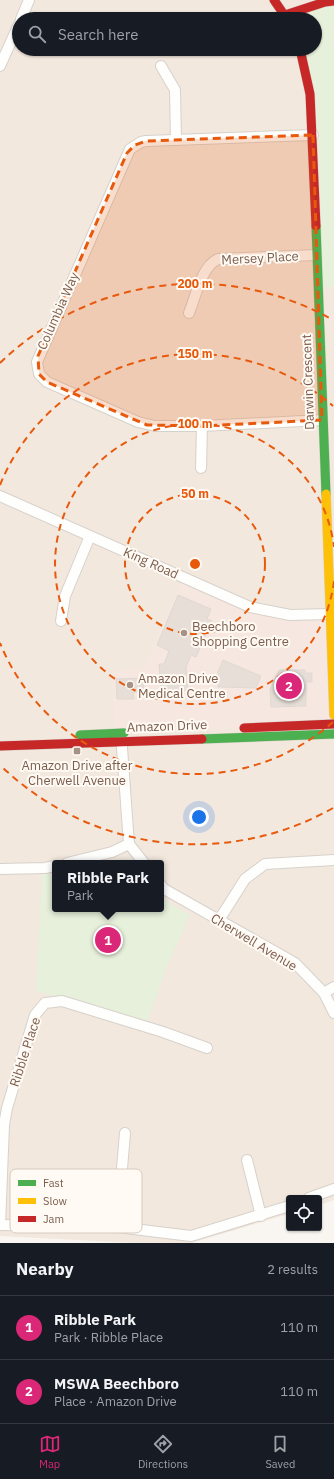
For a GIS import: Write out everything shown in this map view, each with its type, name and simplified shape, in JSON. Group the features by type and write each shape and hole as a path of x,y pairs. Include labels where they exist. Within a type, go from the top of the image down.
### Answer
{"street":[{"path":"24,12 29,0"},
{"path":"274,0 282,12"},
{"path":"299,12 325,2 334,1"},
{"path":"0,66 12,39"},
{"name":"Darwin Crescent","path":"302,56 310,94 322,420 330,495 330,614 334,715"},
{"path":"161,66 175,90 176,140"},
{"name":"Columbia Way","path":"312,136 176,140 141,142 135,145 127,153 38,356 37,368 39,374 47,382 138,422 155,426 202,426 322,420"},
{"name":"Mersey Place","path":"189,313 206,270 212,261 218,259 316,255"},
{"path":"201,468 202,426"},
{"name":"King Road","path":"0,496 250,607 290,615 330,614"},
{"path":"60,621 65,596 90,536"},
{"name":"Amazon Drive","path":"0,746 334,724"},
{"name":"Amazon Drive","path":"0,738 334,734"},
{"path":"121,737 129,844 142,860"},
{"path":"79,860 112,852 129,844"},
{"path":"219,920 245,879 265,864 334,860"},
{"path":"0,869 52,867"},
{"name":"Cherwell Avenue","path":"164,889 295,963 324,993 334,1013"},
{"path":"324,993 334,987"},
{"name":"Ribble Place","path":"0,1225 4,1125 7,1108 35,1015 45,1003 62,1001 163,1032 208,1048"},
{"path":"122,1169 125,1133"},
{"path":"247,1160 261,1216"},
{"path":"317,1195 334,1189"},
{"path":"142,1230 191,1236 261,1216 286,1207"},
{"path":"0,1225 10,1225"}],"highlighted area":[{"path":"313,135 322,420 202,426 147,425 47,382 39,374 38,356 127,153 135,145 146,141"}],"shaded area":[{"path":"0,0 334,0 334,1200 322,1204 322,1195 286,1195 286,1215 191,1243 135,1243 0,1236"},
{"path":"184,577 250,607 330,614 334,724 115,733 112,671 143,670"}],"green space":[{"path":"334,1 334,287 317,288 310,94 302,56 322,56 322,12 305,12"},
{"path":"42,874 52,874 52,912 164,912 164,900 190,915 167,966 148,1021 36,991"}],"building":[{"name":"Beechboro Shopping Centre","path":"178,595 211,609 207,619 212,621 196,657 191,655 186,667 188,690 161,692 159,664 164,664 169,651 157,645"},
{"path":"223,660 261,676 256,688 218,687 218,672"},
{"path":"279,670 305,670 305,673 312,673 312,682 306,682 306,706 271,707 270,689"},
{"name":"Amazon Drive Medical Centre","path":"143,678 144,692 133,692 134,699 117,699 116,679"}],"traffic: fast":[{"path":"316,226 326,494"},
{"path":"80,735 124,733"},
{"path":"202,739 334,734"}],"traffic: slow":[{"path":"326,494 334,715"}],"traffic: jam":[{"path":"274,0 282,12"},
{"path":"294,12 325,2 334,1"},
{"path":"302,56 310,94 316,226"},
{"path":"244,728 334,724"},
{"path":"0,746 202,739"}],"place":[{"name":"Beechboro Shopping Centre","path":"184,633"},
{"name":"Amazon Drive Medical Centre","path":"130,685"},
{"name":"MSWA Beechboro","path":"289,686"},
{"name":"Amazon Drive after Cherwell Avenue","path":"77,751"},
{"name":"Ribble Park","path":"108,940"}]}
